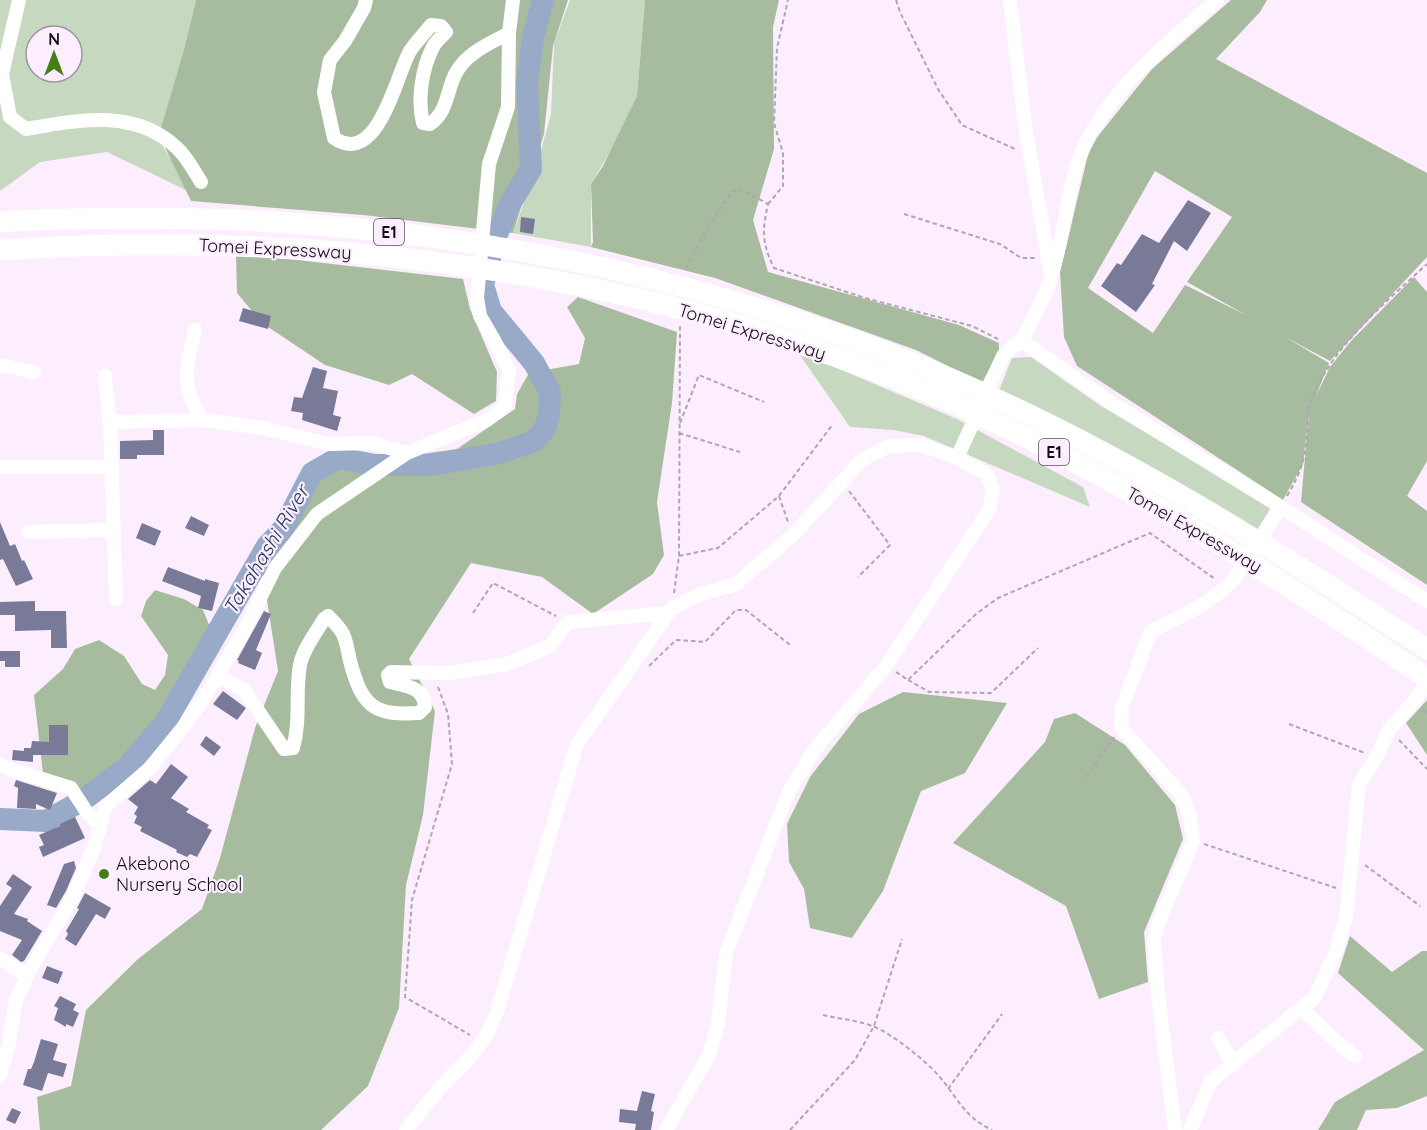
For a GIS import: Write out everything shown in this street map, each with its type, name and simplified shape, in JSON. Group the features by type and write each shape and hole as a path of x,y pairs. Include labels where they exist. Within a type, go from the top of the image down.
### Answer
{"highway":[{"name":"Tomei Expressway","path":"4,221 124,218 314,224 412,234 498,246 650,277 729,298 874,348 956,381 1045,422 1142,473 1281,554 1427,649"},
{"name":"Tomei Expressway","path":"6,250 206,245 308,249 407,258 494,270 645,301 736,324 822,352 936,396 1036,442 1131,493 1268,573 1427,680"}],"street":[{"path":"19,0 3,74 10,117 26,129 75,120 130,122 156,131 179,149 201,182"},
{"path":"366,0 364,8 345,41 330,60 324,92 334,138 345,144 354,143 370,135 381,122 410,51 431,26 441,26 446,32 434,45 427,63 420,109 423,123 430,124 440,117 457,70 476,50 509,33"},
{"path":"0,1075 8,1047 16,1000 74,894 94,848 106,806 150,768 185,725 218,676 244,631 274,568 317,514 407,453 487,420 505,406 509,370 480,316 477,298 489,164 508,107 509,33 513,0"},
{"path":"1010,0 1025,125 1051,275"},
{"path":"958,454 1012,348 1045,294 1063,230 1070,185 1086,142 1100,119 1132,79 1217,0"},
{"path":"195,330 186,373 192,403 203,420"},
{"path":"1012,348 1113,404 1277,512 1427,601"},
{"path":"0,365 34,372"},
{"path":"105,376 110,426 116,599"},
{"path":"110,426 110,422 203,420 262,428 329,444 371,443 407,453"},
{"path":"218,676 244,690 284,749 293,748 298,732 297,687 301,662 324,619 328,616 343,634 355,679 367,700 377,710 399,715 419,713 425,707 424,699 415,688 390,682 388,675 391,672 450,673 507,664 550,646 568,622 670,610 701,594 736,584 793,535 862,459 889,446 922,445 958,454 987,474 993,489 989,510 886,666 816,748 789,791 726,953 718,1024 710,1053 666,1130"},
{"path":"3,467 112,467"},
{"path":"1175,1130 1157,985 1154,940 1158,924 1193,841 1190,816 1180,793 1121,728 1122,707 1150,631 1213,600 1230,584 1277,512"},
{"path":"28,531 114,530"},
{"path":"406,1130 482,1042 497,1012 577,744 670,610"},
{"path":"1190,1130 1211,1081 1315,997 1335,954 1346,917 1359,784 1376,758 1389,730 1415,699 1427,680"},
{"path":"0,764 71,788 86,811 100,826"},
{"path":"0,958 27,977"},
{"path":"1302,1009 1355,1056"},
{"path":"1218,1038 1233,1065"}],"path":[{"path":"788,0 777,48 774,123 783,153 783,186 768,204 763,225 764,246 774,268 866,298 972,326 1012,348"},
{"path":"896,0 938,89 962,125 1031,157"},
{"path":"686,269 705,231 732,191 743,190 768,204"},
{"path":"904,214 1000,244 1021,258 1048,258"},
{"path":"1277,512 1302,471 1308,410 1336,358 1356,330 1427,264"},
{"path":"670,610 679,556 680,324"},
{"path":"679,426 699,375 764,402"},
{"path":"679,556 718,548 779,496 833,424"},
{"path":"679,433 740,452"},
{"path":"842,481 890,545 858,577"},
{"path":"779,496 793,535"},
{"path":"908,680 976,614 998,598 1150,533 1230,584"},
{"path":"473,613 493,583 568,622"},
{"path":"622,679 633,681 676,640 705,642 736,610 746,610 790,645"},
{"path":"886,666 929,692 991,693 1038,648"},
{"path":"432,673 448,714 452,764 412,900 405,997 482,1042"},
{"path":"1289,724 1376,758"},
{"path":"1086,777 1121,728"},
{"path":"1389,730 1427,769"},
{"path":"1193,841 1349,892"},
{"path":"1353,856 1420,906"},
{"path":"790,1130 855,1060 874,1026 902,939"},
{"path":"948,1089 1002,1014"},
{"path":"823,1015 874,1026 924,1060 963,1110 977,1123 992,1130"}],"green space":[{"path":"0,0 196,0 162,145 192,193 107,152 40,162 0,191"},
{"path":"196,0 568,0 553,46 544,134 513,233 363,215 191,201 159,135"},
{"path":"570,0 645,0 637,96 614,145 591,184 591,247 513,233 536,169 551,114 554,43"},
{"path":"645,0 779,0 773,27 774,149 753,220 768,272 959,325 999,343 999,350 982,383 916,350 715,278 591,247 593,242 591,184 603,166 637,96"},
{"path":"1231,0 1267,0 1260,12 1216,59 1427,173 1427,257 1330,361 1285,337 1329,363 1316,396 1330,367 1351,341 1414,277 1427,292 1427,461 1407,496 1427,511 1427,585 1301,502 1309,412 1303,464 1283,500 1077,366 1064,337 1060,272 1090,146 1152,69","holes":["1155,171 1232,217 1187,282 1246,315 1185,285 1153,333 1088,288"]},
{"path":"236,253 463,279 470,309 497,372 496,401 474,414 412,374 389,385 325,365 262,323 237,293"},
{"path":"578,297 677,332 672,403 657,502 664,555 653,574 593,614 542,577 471,563 409,659 435,711 423,815 406,885 399,1008 368,1086 321,1130 40,1130 37,1097 71,1086 86,1010 138,959 202,909 220,858 255,728 278,671 262,568 322,468 457,449 515,409 517,394 529,373 579,364 585,338 567,307"},
{"path":"797,351 957,419 1083,487 1090,507 924,436 894,430 850,427"},
{"path":"1031,357 1101,406 1271,507 1254,535 998,393 1012,358"},
{"path":"155,590 184,599 203,610 212,632 184,700 141,760 99,800 85,798 43,774 34,695 63,669 75,649 99,640 124,656 142,684 155,690 165,675 168,655 141,616 146,601"},
{"path":"903,692 1007,703 965,773 921,791 883,891 852,938 810,928 804,889 789,862 787,824 810,777 859,714"},
{"path":"1427,700 1427,755 1406,723"},
{"path":"1075,713 1125,745 1175,805 1183,839 1144,932 1148,982 1099,999 1066,906 953,843 1045,742 1054,719"},
{"path":"1350,936 1392,972 1422,951 1427,951 1427,1096 1397,1108 1366,1110 1357,1130 1318,1130 1335,1102 1424,1050 1338,973"}],"building":[{"path":"1188,200 1211,213 1187,251 1174,241 1152,284 1155,285 1136,312 1101,286 1117,263 1121,265 1142,234 1159,243"},
{"path":"521,217 535,219 533,234 520,232"},
{"path":"243,308 271,316 268,329 239,321"},
{"path":"313,367 327,371 323,388 338,391 333,415 341,417 337,431 302,420 303,413 291,411 294,397 302,398"},
{"path":"153,430 164,430 164,455 137,455 137,459 120,459 120,441 153,440"},
{"path":"191,516 209,525 204,536 185,528"},
{"path":"0,522 10,546 15,544 33,579 16,586 3,559 0,560"},
{"path":"142,523 161,531 155,546 136,538"},
{"path":"168,567 205,581 205,579 219,583 212,611 198,608 201,596 162,581"},
{"path":"35,601 35,611 66,611 67,648 51,648 51,630 15,631 15,615 0,615 0,602"},
{"path":"264,611 271,614 256,650 262,653 255,670 238,663 237,660"},
{"path":"0,651 20,651 20,667 5,667 5,661 0,661"},
{"path":"223,691 246,708 237,720 213,704"},
{"path":"49,725 68,725 68,755 33,755 33,762 12,760 13,750 24,751 24,748 31,748 32,741 49,742"},
{"path":"206,736 221,747 214,756 200,745"},
{"path":"171,764 188,777 171,798 189,809 186,812 209,825 207,828 212,830 197,857 190,854 187,857 176,852 177,850 140,831 142,827 134,823 137,816 134,814 138,807 128,799 150,780 156,784"},
{"path":"16,780 57,793 50,810 36,804 36,809 17,808 18,788 14,786"},
{"path":"75,817 85,838 43,857 39,847 44,845 39,835"},
{"path":"74,861 76,868 56,908 47,905 64,864"},
{"path":"13,874 32,887 14,914 28,919 27,921 42,931 24,961 21,962 12,955 22,940 0,931 0,906 12,888 6,884"},
{"path":"85,893 111,908 105,919 96,914 76,946 65,939 68,934 66,931"},
{"path":"47,966 63,972 58,984 42,978"},
{"path":"60,996 76,1004 73,1010 79,1013 73,1027 66,1024 66,1027 54,1020 58,1008 54,1006"},
{"path":"41,1039 58,1044 53,1060 67,1064 63,1077 48,1073 42,1091 23,1085 28,1069 31,1069 34,1062"},
{"path":"642,1091 655,1094 651,1111 654,1112 651,1130 635,1130 636,1124 619,1122 620,1109 637,1111"},
{"path":"12,1108 21,1112 15,1124 6,1120"}],"waterway":[{"name":"Takahashi River","path":"0,819 46,821 83,800 126,768 165,723 267,546 283,529 312,473 338,458 375,465 431,465 500,453 534,441 545,429 549,414 550,392 534,363 491,311 483,285 495,239 510,204 531,169 527,83 533,38 543,0"}],"place":[{"name":"Akebono Nursery School","path":"104,874"}]}
